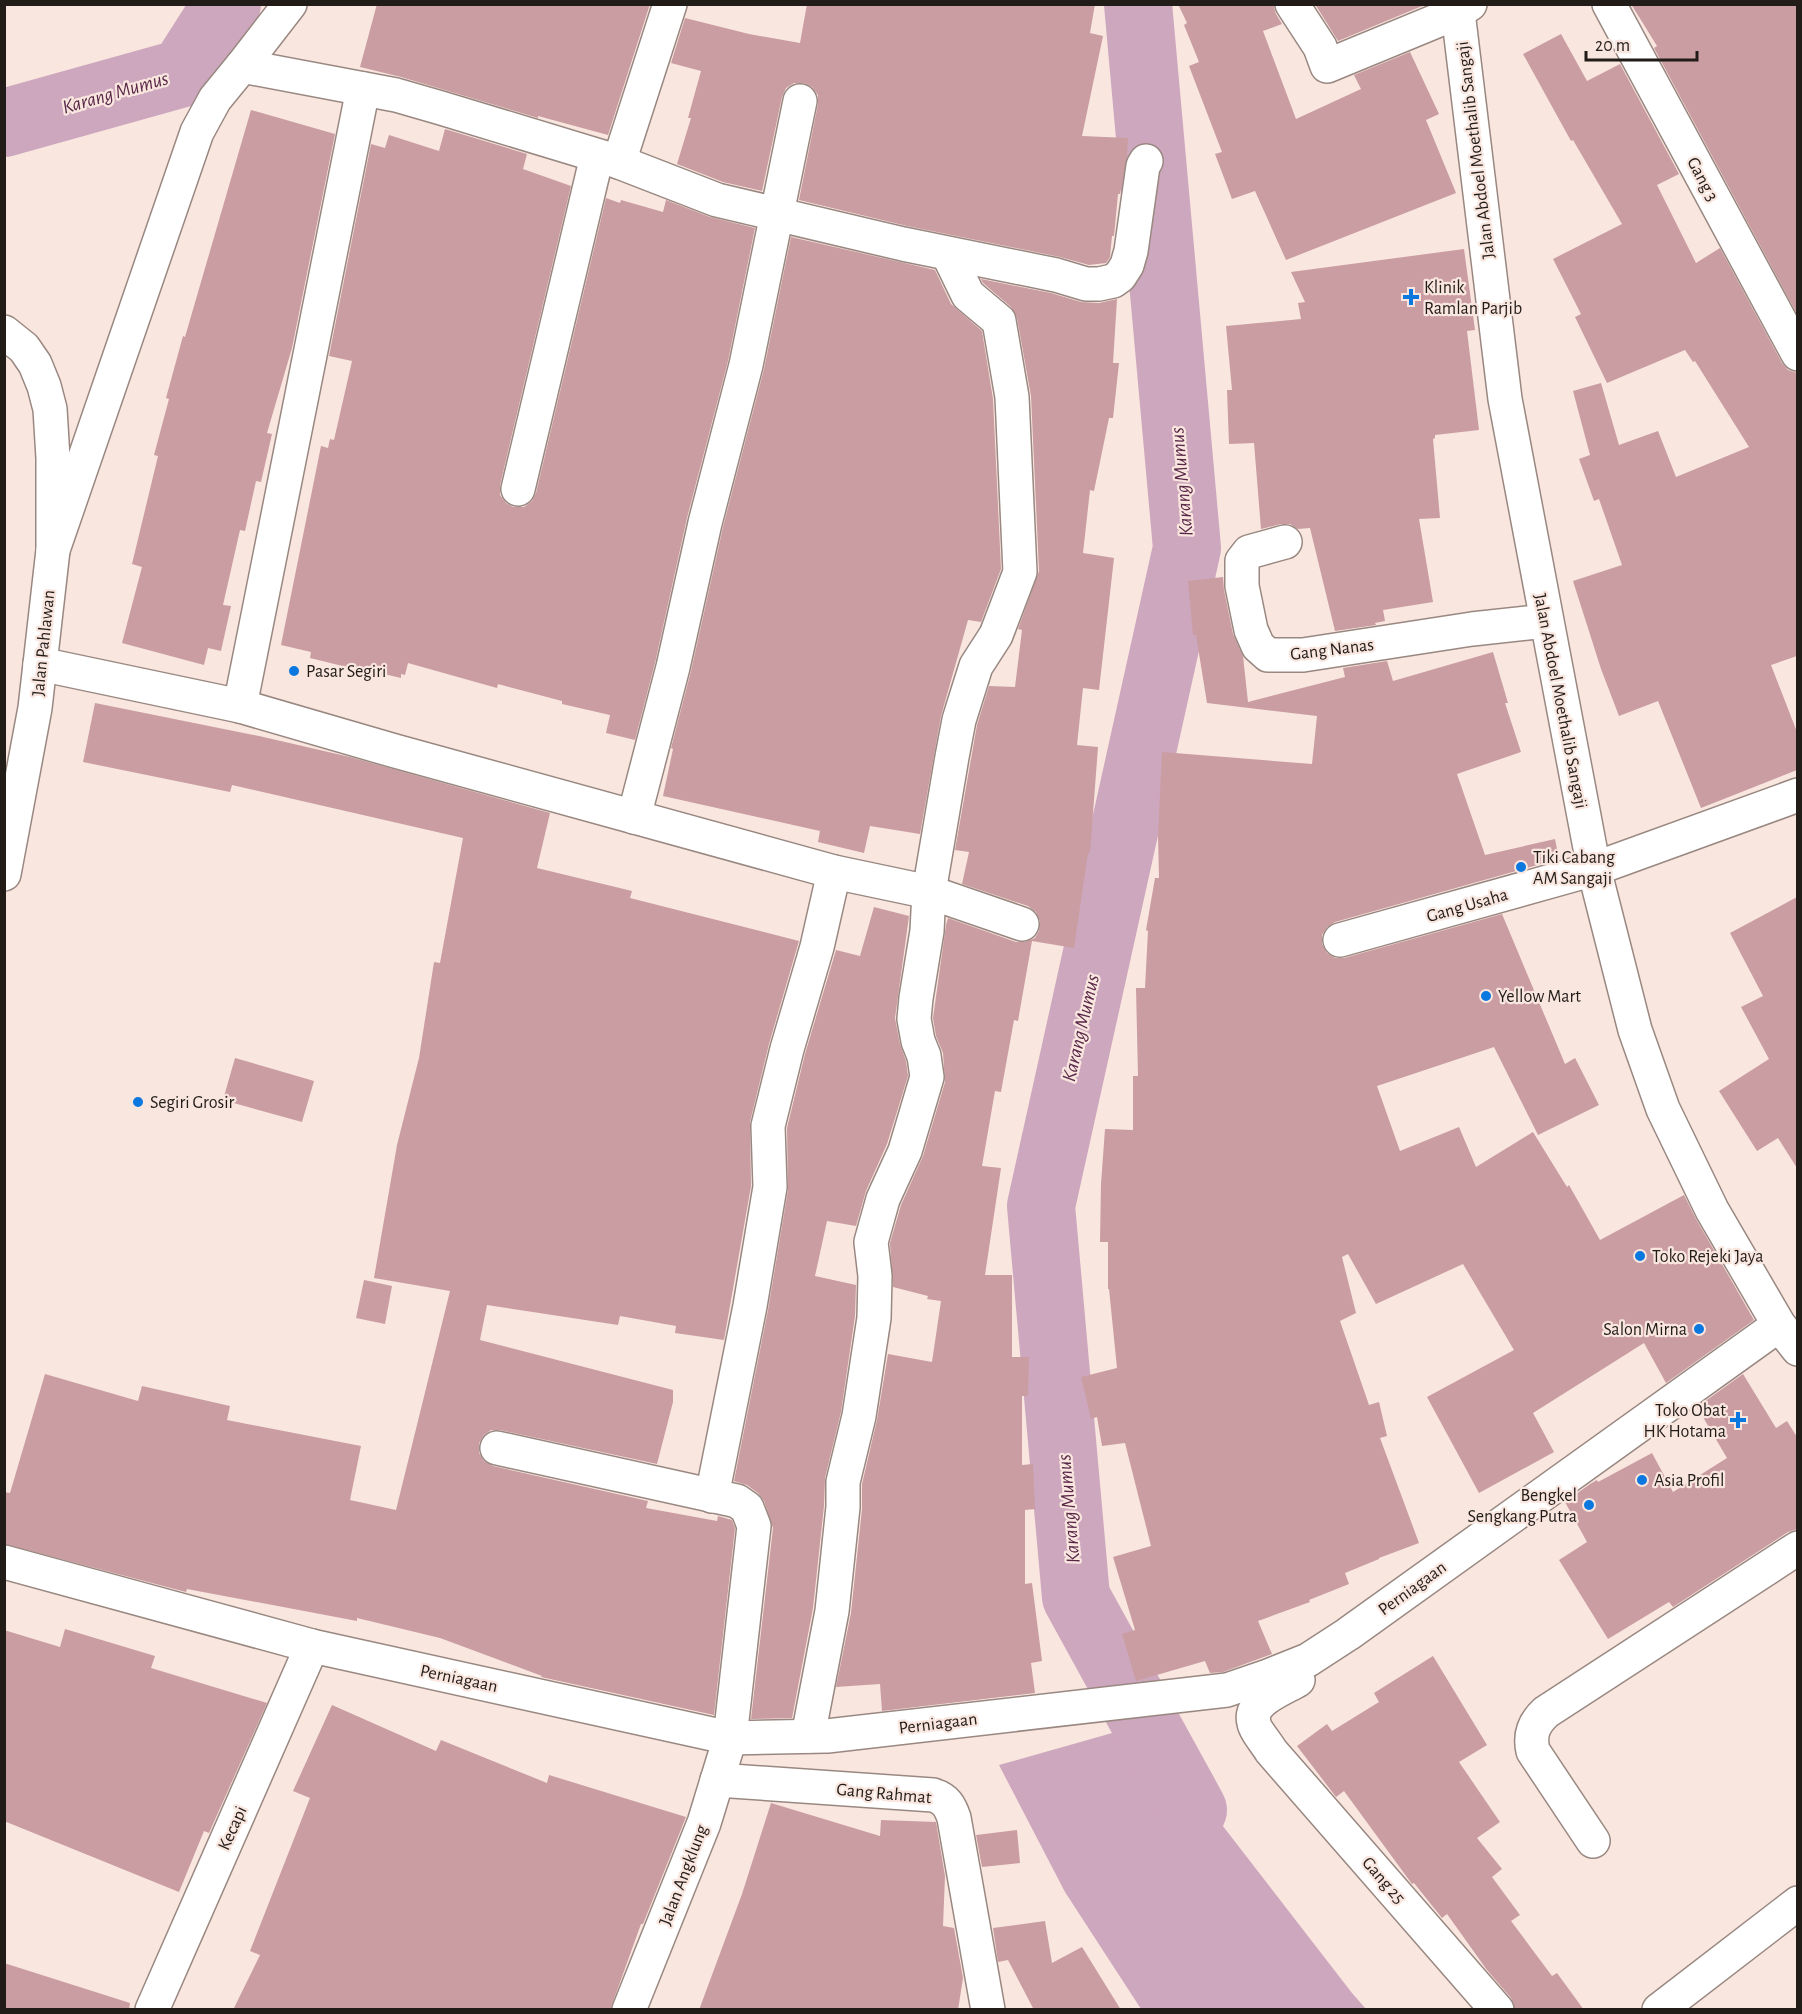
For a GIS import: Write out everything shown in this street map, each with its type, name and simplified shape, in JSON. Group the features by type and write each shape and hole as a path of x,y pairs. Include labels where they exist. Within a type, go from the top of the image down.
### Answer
{"street":[{"path":"53,550 196,132 215,99 291,4"},
{"path":"518,489 608,159 670,4"},
{"path":"1292,4 1320,47 1327,66 1464,8"},
{"name":"Gang 3","path":"1609,4 1797,354"},
{"name":"Jalan Abdoel Moethalib Sangaji","path":"1464,8 1497,348 1514,457 1594,869 1635,1030 1663,1109 1712,1210 1788,1337"},
{"path":"242,66 363,88 441,108 608,159 717,200 948,254 1056,275 1086,284 1113,281 1120,276 1127,265 1143,166 1146,161"},
{"path":"240,706 363,88"},
{"path":"634,817 673,668 705,523 746,365 800,101"},
{"path":"818,1736 843,1507 843,1482 859,1416 874,1318 875,1276 871,1242 883,1199 904,1151 927,1077 914,1019 927,931 929,892 959,720 976,666 996,635 1020,572 1012,397 999,321 968,296 948,254"},
{"name":"Jalan Pahlawan","path":"4,332 24,348 35,364 44,386 50,409 53,458 53,550 35,708 4,874"},
{"name":"Gang Nanas","path":"1285,542 1249,552 1242,561 1242,586 1251,630 1258,646 1268,655 1303,655 1472,629 1546,621"},
{"path":"40,664 240,706 834,872 929,892 1022,924"},
{"name":"Gang Usaha","path":"1340,940 1594,869 1797,795"},
{"path":"712,1496 750,1306 770,1187 768,1126 787,1049 817,947 834,872"},
{"name":"Perniagaan","path":"4,1562 312,1646 730,1738 818,1736 1227,1690 1308,1660 1788,1337"},
{"name":"Jalan Angklung","path":"497,1448 736,1501 747,1508 754,1526 730,1738 704,1823 630,2010"},
{"path":"1593,1841 1533,1751 1531,1735 1539,1719 1546,1712 1797,1548"},
{"name":"Gang 25","path":"1413,1588 1431,1594 1431,1600 1260,1702 1255,1711 1254,1723 1271,1751 1497,2010"},
{"name":"Kecapi","path":"152,2010 312,1646"},
{"name":"Gang Rahmat","path":"717,1780 933,1795 942,1798 952,1810 954,1818 988,2010"},
{"path":"1659,2010 1797,1903"}],"shaded area":[{"path":"1144,1724 1366,2009 1141,2009 1065,1892 999,1765"}],"building":[{"path":"377,4 650,4 608,135 538,116 538,118 360,67"},
{"path":"807,4 1095,4 1090,33 1103,36 1082,136 1128,138 1127,156 1120,194 1118,194 1114,236 1112,236 1110,257 1106,263 1089,265 799,200 818,104 818,95 812,87 804,83 794,83 786,88 782,97 762,191 723,182 677,164 691,118 688,118 701,71 671,63 685,18 749,34 800,43"},
{"path":"1178,4 1273,4 1282,24 1263,31 1296,119 1361,89 1354,75 1410,52 1439,114 1426,120 1456,193 1286,260 1255,191 1232,199 1215,154 1222,152 1189,66 1199,62 1184,25 1187,23"},
{"path":"1315,4 1427,4 1338,41"},
{"path":"1631,4 1797,4 1797,314 1654,48 1657,46"},
{"path":"1561,34 1587,81 1620,64 1679,174 1657,185 1696,263 1720,248 1782,363 1788,370 1797,373 1797,656 1771,665 1797,732 1797,770 1701,808 1658,701 1619,716 1601,669 1573,581 1622,565 1599,499 1594,501 1579,459 1590,455 1573,391 1601,383 1619,445 1658,431 1676,477 1749,447 1695,361 1693,362 1685,350 1607,383 1575,317 1581,314 1553,259 1622,224 1573,140 1571,141 1523,54"},
{"path":"251,110 335,134 292,348 267,433 272,434 261,482 256,481 245,531 240,530 223,605 231,606 221,651 208,648 204,665 122,643 142,567 132,564 158,456 154,455 169,399 166,398"},
{"path":"445,129 527,154 523,169 571,186 500,485 500,495 506,503 513,507 524,507 532,501 536,493 606,198 663,212 666,200 710,217 755,228 728,361 687,518 655,663 635,740 606,733 610,715 562,704 562,701 498,684 497,688 408,663 405,675 401,674 401,678 384,674 383,676 310,658 311,652 281,645 321,446 328,448 330,439 334,440 352,361 329,356 371,144 385,148 389,135 439,151"},
{"path":"791,237 935,270 951,304 982,331 993,399 1001,569 981,622 968,620 941,716 920,834 870,826 864,853 818,842 820,831 663,796 673,749 671,748 691,671 723,527 764,369"},
{"path":"1464,249 1475,330 1467,331 1479,430 1435,435 1433,439 1440,518 1419,519 1433,602 1383,610 1385,621 1375,623 1376,625 1335,631 1310,528 1298,529 1290,524 1281,524 1261,529 1254,443 1229,444 1227,390 1232,390 1226,326 1301,319 1298,303 1305,302 1291,272"},
{"path":"981,279 1051,293 1081,302 1099,303 1117,299 1113,363 1119,363 1113,418 1109,418 1094,491 1090,490 1083,553 1114,558 1099,690 1083,688 1077,745 1098,747 1090,853 1088,853 1074,948 1032,941 1018,1021 1014,1020 1001,1092 995,1091 982,1166 1001,1168 985,1275 1012,1275 1012,1357 1029,1357 1028,1396 1022,1396 1022,1465 1033,1464 1035,1509 1025,1510 1025,1584 1032,1583 1042,1661 1031,1663 1035,1693 882,1711 880,1684 836,1687 851,1613 862,1509 862,1484 877,1420 888,1354 932,1362 941,1301 927,1299 928,1296 893,1287 890,1243 901,1205 923,1156 945,1082 943,1053 936,1036 933,1018 946,925 948,918 1016,942 1025,942 1035,938 1039,931 1040,921 1036,912 1028,906 962,884 969,852 955,850 977,725 989,686 1015,687 1022,630 1018,629 1039,571 1031,396 1017,318 1011,307"},
{"path":"1223,577 1233,634 1243,656 1248,702 1345,677 1343,668 1387,661 1393,681 1493,652 1508,703 1505,703 1521,752 1457,774 1485,855 1555,839 1559,859 1335,922 1327,927 1322,935 1322,944 1327,953 1335,958 1344,958 1502,914 1565,1064 1575,1058 1599,1105 1538,1135 1494,1047 1377,1086 1400,1151 1459,1127 1476,1167 1533,1132 1567,1187 1569,1185 1600,1240 1684,1195 1754,1320 1666,1383 1644,1343 1533,1413 1554,1452 1479,1493 1427,1397 1514,1350 1463,1264 1376,1304 1348,1254 1342,1257 1356,1313 1340,1321 1369,1405 1379,1402 1387,1436 1380,1438 1419,1543 1345,1573 1349,1584 1309,1600 1310,1602 1258,1621 1272,1654 1223,1672 1210,1673 1205,1661 1136,1681 1122,1634 1135,1630 1113,1557 1151,1546 1125,1443 1102,1446 1097,1417 1091,1419 1081,1377 1117,1368 1108,1289 1108,1242 1100,1242 1105,1129 1133,1130 1133,1076 1138,1076 1136,988 1145,988 1148,931 1146,930 1155,878 1159,878 1158,836 1162,752 1312,764 1317,716 1207,703 1196,635 1193,635 1188,581"},
{"path":"95,703 350,757 550,813 537,868 632,891 630,898 799,941 769,1044 750,1122 751,1186 724,1340 675,1333 676,1326 620,1316 618,1325 487,1305 480,1340 673,1390 673,1402 657,1464 500,1430 491,1430 484,1435 479,1443 479,1453 484,1461 493,1466 648,1501 646,1508 717,1521 718,1516 732,1520 735,1528 714,1715 541,1677 440,1638 357,1618 357,1621 187,1589 186,1592 4,1544 4,1492 10,1493 45,1374 138,1401 142,1386 230,1406 227,1420 361,1446 350,1500 396,1510 450,1291 374,1278 397,1145 419,1058 434,962 440,963 463,838 232,785 230,792 83,762"},
{"path":"1797,897 1797,1168 1778,1138 1757,1151 1719,1091 1769,1059 1741,1007 1763,996 1730,933"},
{"path":"874,907 909,916 895,1018 908,1076 887,1144 866,1191 856,1226 827,1221 815,1276 856,1285 855,1316 841,1412 825,1478 813,1608 792,1718 751,1719 773,1528 764,1501 758,1493 747,1485 734,1481 768,1310 788,1190 787,1128 805,1054 836,950 860,956"},
{"path":"235,1058 314,1081 302,1122 223,1100"},
{"path":"364,1280 392,1286 385,1324 356,1318"},
{"path":"1743,1374 1776,1428 1787,1421 1797,1437 1797,1529 1788,1532 1673,1607 1669,1602 1608,1639 1559,1560 1587,1542 1565,1502 1597,1480 1598,1482 1652,1453 1673,1492 1727,1458 1697,1407"},
{"path":"65,1629 155,1656 151,1668 267,1703 209,1833 204,1831 179,1892 4,1821 4,1630 60,1647"},
{"path":"1433,1656 1487,1745 1459,1762 1500,1822 1477,1838 1502,1869 1492,1877 1520,1915 1511,1921 1552,1976 1557,1973 1584,2010 1515,2010 1511,1998 1487,1970 1447,1914 1442,1918 1414,1883 1412,1884 1344,1791 1336,1797 1297,1746 1327,1724 1332,1731 1379,1702 1374,1693"},
{"path":"332,1705 436,1751 441,1740 547,1783 549,1775 686,1817 643,1924 641,1924 610,2010 233,2010 260,1955 250,1951 310,1798 293,1791"},
{"path":"771,1803 880,1836 881,1820 936,1822 945,1876 943,1926 954,1928 963,1978 958,2010 699,2010 742,1894"},
{"path":"1017,1830 1020,1863 982,1867 976,1835"},
{"path":"1045,1921 1052,1963 1082,1947 1121,2010 1034,2010 1008,1960 998,1962 993,1928"},
{"path":"4,1963 130,2003 129,2010 4,2010"}],"waterway":[{"name":"Karang Mumus","path":"4,123 183,73 227,4"},
{"name":"Karang Mumus","path":"1138,4 1187,548 1041,1206 1076,1597 1193,1810"}],"place":[{"name":"Klinik Ramlan Parjib","path":"1411,297"},
{"name":"Pasar Segiri","path":"294,671"},
{"name":"Tiki Cabang AM Sangaji","path":"1521,867"},
{"name":"Yellow Mart","path":"1486,996"},
{"name":"Segiri Grosir","path":"138,1102"},
{"name":"Toko Rejeki Jaya","path":"1640,1256"},
{"name":"Salon Mirna","path":"1699,1329"},
{"name":"Toko Obat HK Hotama","path":"1738,1420"},
{"name":"Asia Profil","path":"1642,1480"},
{"name":"Bengkel Sengkang Putra","path":"1589,1505"}]}
